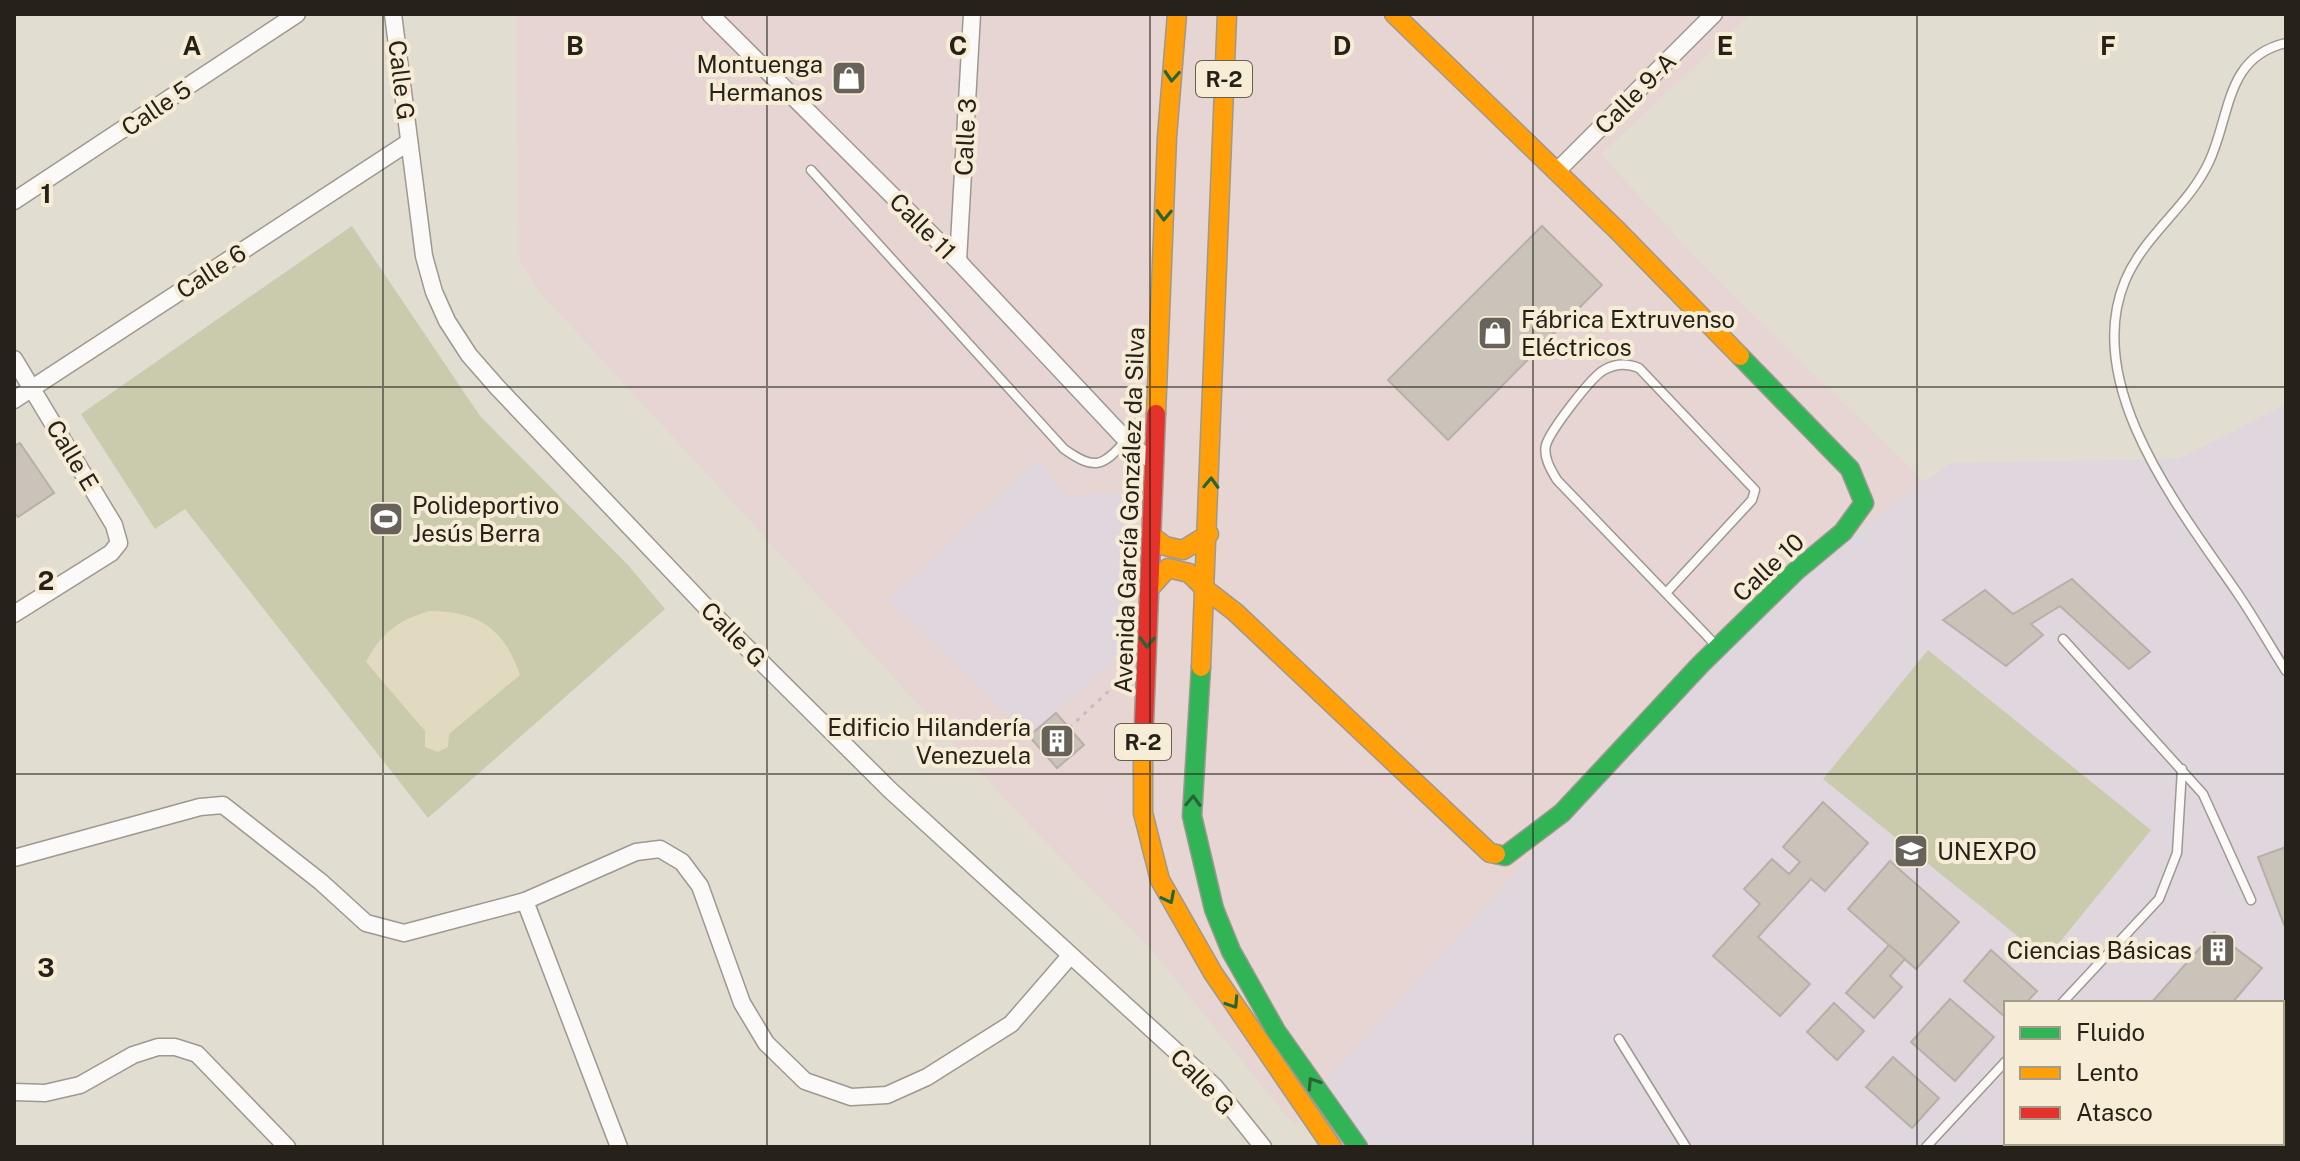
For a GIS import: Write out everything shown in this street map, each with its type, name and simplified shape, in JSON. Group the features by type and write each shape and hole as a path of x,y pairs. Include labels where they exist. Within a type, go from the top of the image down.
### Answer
{"main road":[{"name":"Avenida García González da Silva","path":"1177,14 1167,137 1142,805 1149,849 1160,880 1213,973 1332,1147"},
{"name":"R-2","path":"1227,14 1209,534 1192,816 1198,861 1231,957 1358,1147"},
{"name":"Calle 10","path":"1150,588 1168,568 1178,568 1197,578 1204,588 1235,612 1490,853 1505,856 1523,847 1554,819 1718,647 1804,563 1858,518 1864,503 1850,469 1556,172 1394,14"},
{"path":"1152,536 1165,546 1183,550 1209,534"}],"street":[{"name":"Calle 5","path":"14,201 297,14"},
{"name":"Calle G","path":"393,14 424,256 434,292 469,355 727,628 890,790 1215,1087 1263,1147"},
{"name":"Calle 11","path":"710,14 958,261 1128,442 1155,463"},
{"name":"Calle 3","path":"958,261 972,14"},
{"name":"Calle 9-A","path":"1556,172 1714,14"},
{"name":"Calle 6","path":"14,400 409,142"},
{"name":"Calle E","path":"14,359 114,525 119,543 111,553 14,614"},
{"path":"1128,442 1156,436"},
{"path":"14,858 200,807 223,805 321,882 366,923 404,933 525,901 636,852 660,849 682,862 700,886 742,1003 766,1043 805,1081 851,1097 887,1095 927,1077 1011,1024 1070,956"},
{"path":"525,901 619,1147"},
{"path":"14,1092 45,1093 80,1085 133,1055 158,1047 175,1047 197,1054 287,1147"}],"lane":[{"path":"2286,43 2267,47 2242,68 2210,161 2198,182 2147,243 2125,282 2115,331 2117,366 2144,451 2286,671"},
{"path":"811,170 1064,449 1086,464 1097,464 1113,456 1128,442"},
{"path":"1666,593 1752,500 1755,490 1639,368 1627,363 1600,372 1551,434 1545,447 1548,465 1557,480 1718,647"},
{"path":"2063,639 2203,794 2220,824 2251,900"},
{"path":"2064,1001 2159,899 2177,853 2182,768"},
{"path":"1619,1039 1686,1147"},
{"path":"1926,1147 2004,1063"}],"path":[{"path":"1069,728 1147,653"}],"shaded area":[{"path":"516,14 1751,14 1601,154 1707,270 1935,492 1747,699 1294,1125 1150,948 1034,830 537,289 519,259"},
{"name":"UNEXPO","path":"2286,404 2286,1147 1360,1147 1317,1090 1676,698 1808,567 1950,463 2179,459"},
{"path":"1037,460 1067,496 1138,492 1132,645 1029,736 889,600"}],"green space":[{"name":"Polideportivo Jesús Berra","path":"352,226 480,416 628,565 665,609 428,818 185,509 155,529 81,414"},
{"path":"1928,650 2151,830 2046,959 1823,779"}],"sand":[{"path":"429,611 462,614 487,625 506,645 520,675 449,734 448,747 438,752 425,747 425,731 366,662 377,643 391,629"}],"building":[{"name":"Fábrica Extruvenso Eléctricos","path":"1542,226 1602,285 1448,440 1388,380"},
{"path":"20,443 54,493 18,517 14,512 14,446"},
{"path":"2072,579 2150,652 2129,669 2060,606 2031,624 2043,635 2006,666 1943,620 1985,590 2013,614"},
{"name":"Edificio Hilandería Venezuela","path":"1056,713 1084,745 1057,768 1029,736"},
{"path":"1823,802 1868,843 1825,891 1811,879 1758,937 1810,984 1780,1016 1713,956 1760,904 1744,889 1772,859 1789,874 1800,862 1783,847"},
{"path":"2286,847 2286,930 2258,857"},
{"path":"1890,861 1959,922 1916,969 1848,909"},
{"name":"Ciencias Básicas","path":"2214,932 2262,968 2234,1001 2153,1001"},
{"path":"1889,945 1905,959 1890,976 1902,987 1874,1018 1846,993"},
{"path":"1991,950 2037,991 2028,1001 2004,1001 2004,1016 1964,981"},
{"path":"1950,999 1994,1037 1955,1081 1911,1042"},
{"path":"1834,1003 1864,1031 1837,1060 1807,1032"},
{"path":"1893,1057 1939,1098 1912,1128 1866,1087"},
{"path":"2284,1072 2286,1075 2284,1132"},
{"path":"2009,1145 2108,1145 2106,1147 2007,1147"},
{"path":"2178,1145 2268,1145 2265,1147 2176,1147"}],"traffic: fast":[{"path":"1496,854 1505,856 1562,813 1700,665 1796,571 1843,532 1864,503 1850,469 1740,356"},
{"path":"1201,667 1192,816 1214,909 1231,951 1276,1031 1358,1147"}],"traffic: slow":[{"path":"1156,414 1167,137 1177,14"},
{"path":"1201,667 1227,14"},
{"path":"1394,14 1618,231 1740,356"},
{"path":"1152,536 1165,546 1183,550 1209,534"},
{"path":"1150,588 1168,568 1189,573 1204,588"},
{"path":"1204,588 1235,612 1490,853 1496,854"},
{"path":"1143,749 1143,813 1160,880 1213,973 1332,1147"}],"traffic: jam":[{"path":"1143,749 1156,414"}],"place":[{"name":"Montuenga Hermanos","path":"849,78"},
{"name":"Fábrica Extruvenso Eléctricos","path":"1495,333"},
{"name":"Polideportivo Jesús Berra","path":"386,519"},
{"name":"Edificio Hilandería Venezuela","path":"1057,741"},
{"name":"UNEXPO","path":"1911,851"},
{"name":"Ciencias Básicas","path":"2218,950"}]}
